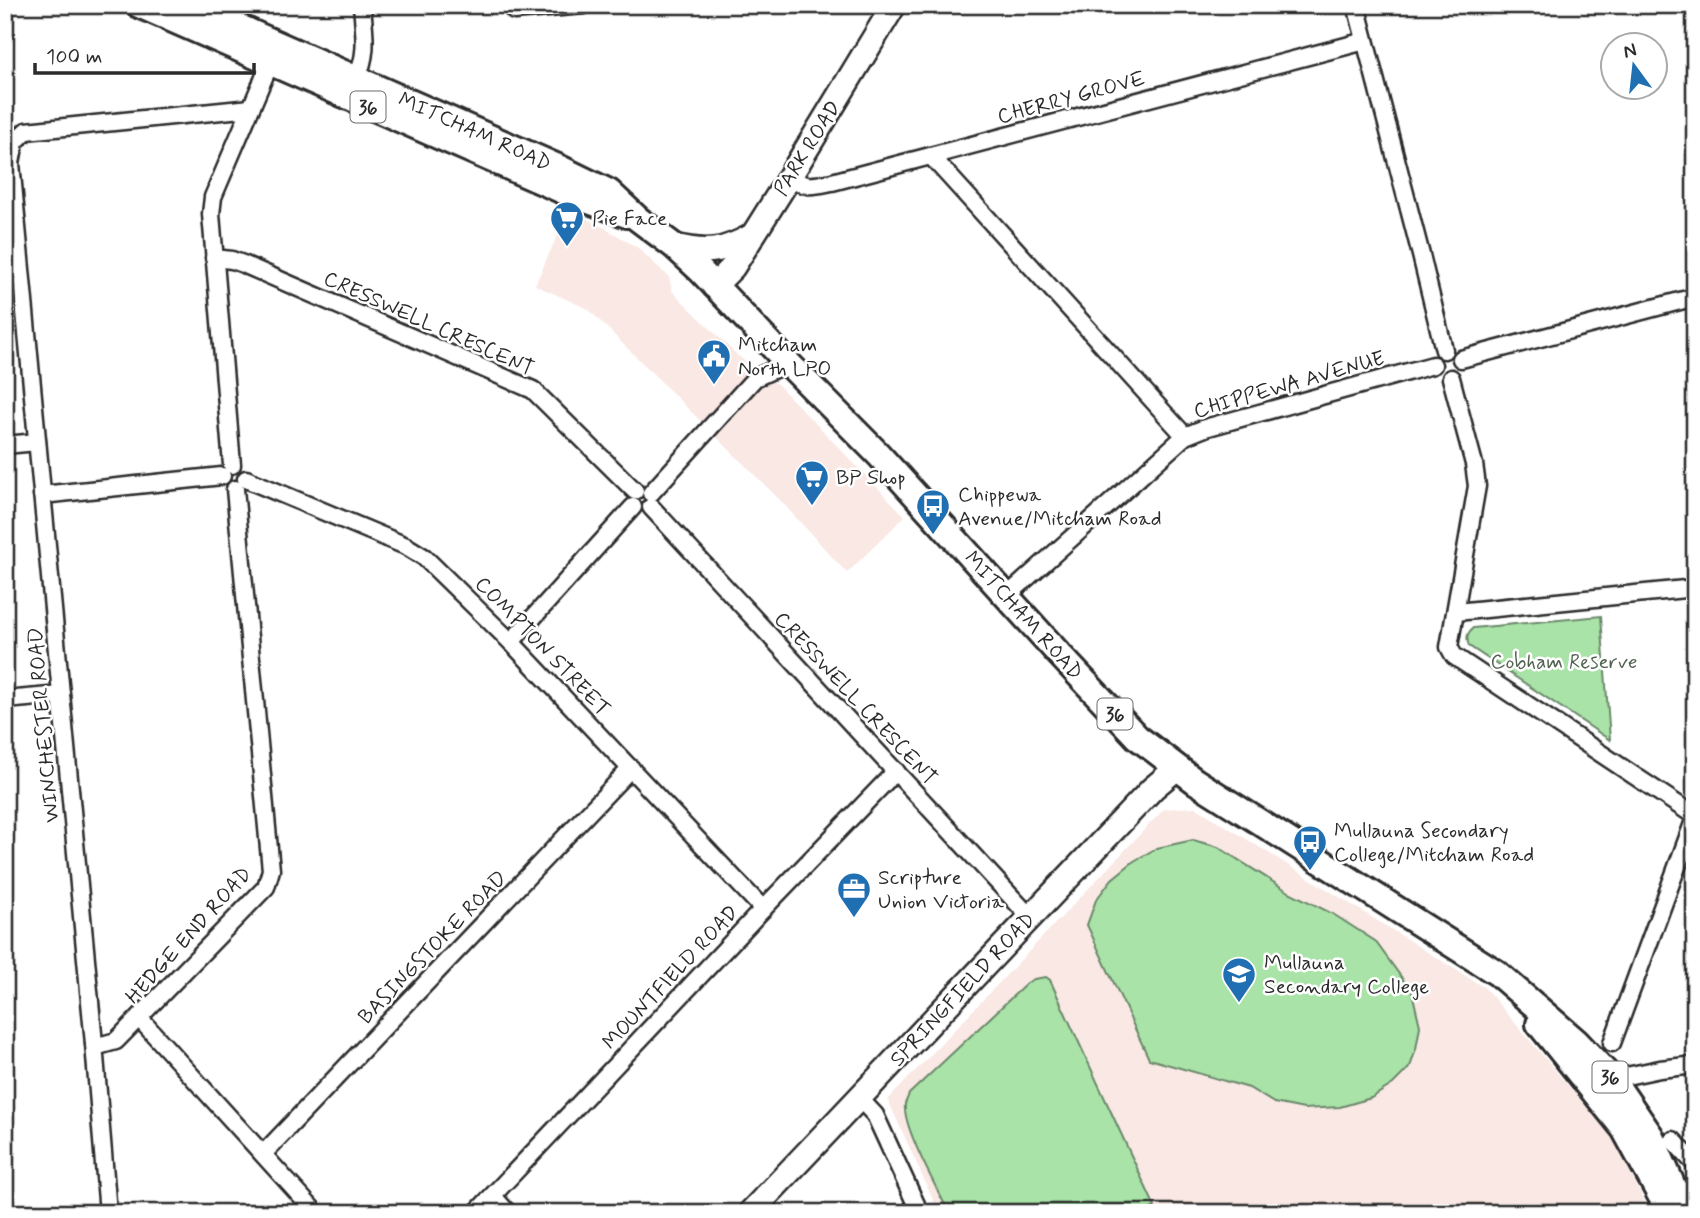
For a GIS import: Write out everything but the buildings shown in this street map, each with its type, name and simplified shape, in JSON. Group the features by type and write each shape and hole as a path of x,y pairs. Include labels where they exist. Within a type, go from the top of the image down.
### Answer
{"main road":[{"name":"MITCHAM ROAD","path":"139,5 274,54 352,88 570,194 638,219 674,246 879,455 1137,737 1177,768 1497,973 1603,1086 1624,1129 1681,1203"},
{"name":"MITCHAM ROAD","path":"189,5 274,54"},
{"name":"PARK ROAD","path":"715,286 728,273 789,178 894,5"},
{"path":"674,246 700,252 732,247 752,236"},
{"name":"SPRINGFIELD ROAD","path":"750,1213 1153,788 1177,768"}],"street":[{"path":"352,88 363,65 365,47 362,5"},
{"path":"514,11 585,5"},
{"path":"1356,5 1444,350"},
{"name":"CHERRY GROVE","path":"789,178 803,186 811,186 1365,41"},
{"path":"42,495 227,470 211,214 213,197 274,54"},
{"name":"WINCHESTER ROAD","path":"94,1044 37,442 11,241 11,163 15,142 26,131 251,108"},
{"path":"931,156 1185,436"},
{"name":"CRESSWELL CRESCENT","path":"214,258 243,264 533,390 643,499 1031,917"},
{"path":"1461,359 1695,297"},
{"path":"1444,350 1452,350 1461,359 1459,372 1451,378 1442,377 1433,365 1437,354 1444,350"},
{"path":"511,642 755,378 788,363"},
{"name":"CHIPPEWA AVENUE","path":"1007,596 1185,436 1205,428 1433,365"},
{"path":"1451,378 1474,464 1477,486 1450,647 1454,656 1695,817 1612,1043"},
{"path":"5,445 37,442"},
{"name":"COMPTON STREET","path":"227,470 242,468 241,484 406,546 424,557 511,642 763,909"},
{"name":"HEDGE END ROAD","path":"94,1044 117,1041 140,1019 266,887 271,870 241,484"},
{"path":"1456,612 1695,588"},
{"path":"5,700 61,695"},
{"name":"BASINGSTOKE ROAD","path":"263,1154 631,768"},
{"name":"MOUNTFIELD ROAD","path":"476,1213 896,771"},
{"path":"140,1019 316,1213"},
{"path":"94,1044 108,1213"},
{"path":"1603,1086 1660,1069 1695,1065"},
{"path":"859,1098 875,1115 920,1213"},
{"path":"1673,1140 1695,1164"},
{"path":"493,1196 508,1213"}],"shaded area":[{"path":"569,210 638,248 669,277 672,291 738,356 777,384 905,516 847,573 778,498 588,309 535,285"},
{"name":"Mullauna Secondary College","path":"1195,807 1485,988 1614,1139 1650,1213 939,1213 888,1100 1164,809"}],"green space":[{"name":"Cobham Reserve","path":"1601,616 1610,740 1469,646 1468,634 1473,628"},
{"path":"1193,840 1218,847 1289,892 1333,914 1375,941 1412,992 1420,1026 1410,1067 1393,1084 1371,1098 1340,1107 1304,1109 1274,1103 1249,1088 1149,1059 1087,925 1096,900 1112,879 1134,861 1157,848"},
{"path":"1046,977 1050,980 1155,1207 1143,1213 949,1213 909,1128 905,1104 909,1094 1027,983"}],"place":[{"name":"Pie Face","path":"567,248"},
{"name":"Mitcham North LPO","path":"714,386"},
{"name":"BP Shop","path":"812,507"},
{"name":"Chippewa Avenue/Mitcham Road","path":"933,536"},
{"name":"Mullauna Secondary College/Mitcham Road","path":"1310,872"},
{"name":"Scripture Union Victoria","path":"854,919"},
{"name":"Mullauna Secondary College","path":"1239,1004"}]}
